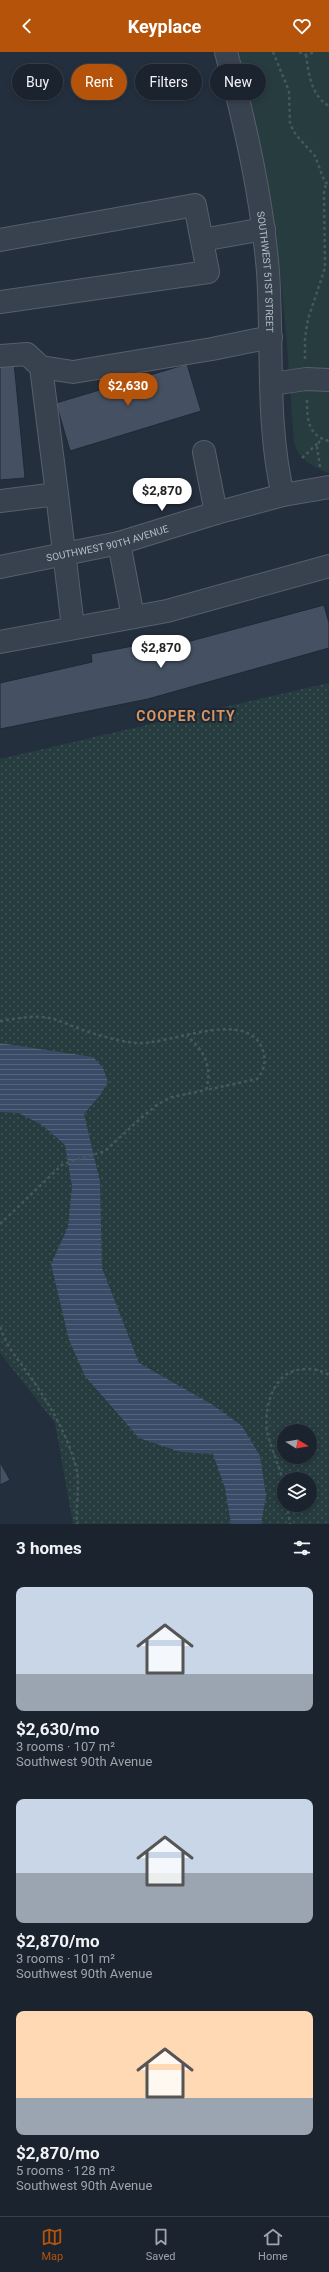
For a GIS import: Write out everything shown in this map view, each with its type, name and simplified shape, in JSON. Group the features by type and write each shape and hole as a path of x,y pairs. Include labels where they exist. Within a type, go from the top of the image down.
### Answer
{"street":[{"name":"SOUTHWEST 51ST STREET","path":"226,52 248,135 264,229 271,337 275,463 283,495"},
{"path":"0,240 195,205 208,272 0,302"},
{"path":"202,240 264,229"},
{"path":"0,356 27,354 41,367 73,372 212,349 271,337"},
{"path":"41,367 73,627"},
{"path":"272,384 306,380 329,380"},
{"path":"204,452 216,513"},
{"name":"SOUTHWEST 90TH AVENUE","path":"0,567 119,543 216,513 283,495 325,478"},
{"path":"0,501 57,494"},
{"path":"119,543 133,617"},
{"path":"0,642 167,610 329,566"}],"path":[{"path":"273,52 289,91 290,124 296,135 315,156 328,183 324,193 325,268 308,319 305,338 305,362"},
{"path":"300,52 306,56 315,94 320,101 329,106"},
{"path":"306,56 315,52"},
{"path":"306,398 308,422 312,432 329,441"},
{"path":"302,458 318,443 321,438"},
{"path":"318,443 325,478"},
{"path":"0,1021 43,1017 110,1038 147,1044 218,1028 236,1030 249,1035 258,1043 264,1054 262,1074 257,1080 172,1097 158,1104 98,1154 63,1164 0,1224"},
{"path":"187,1036 198,1045 208,1066 209,1080 206,1090"},
{"path":"0,1327 10,1351 52,1410 75,1460 78,1477 77,1524"},
{"path":"280,1472 267,1430 268,1412 274,1388 287,1374 296,1370 315,1369 329,1375"},
{"path":"288,1512 290,1524"}],"green space":[{"path":"236,52 329,52 329,473 317,468 303,459 294,443 278,253 268,195 247,100 266,100 266,64 239,64"},
{"path":"329,683 329,1524 73,1524 55,1423 0,1353 0,759"}],"water":[{"path":"0,1043 93,1057 103,1068 108,1082 101,1094 84,1114 100,1182 102,1268 139,1363 213,1405 242,1426 260,1456 266,1496 261,1524 231,1524 225,1488 213,1454 181,1452 139,1438 85,1376 69,1340 51,1264 68,1227 72,1186 65,1145 42,1125 19,1113 0,1112"}],"building":[{"path":"14,362 25,478 0,480 0,363"},
{"path":"187,364 201,411 70,451 56,403"},
{"path":"324,605 329,623 329,648 148,699 0,729 0,683 92,662 91,654 133,646 135,656"},
{"path":"0,1462 10,1480 0,1485"}],"district":[{"name":"COOPER CITY","path":"186,716"}]}
